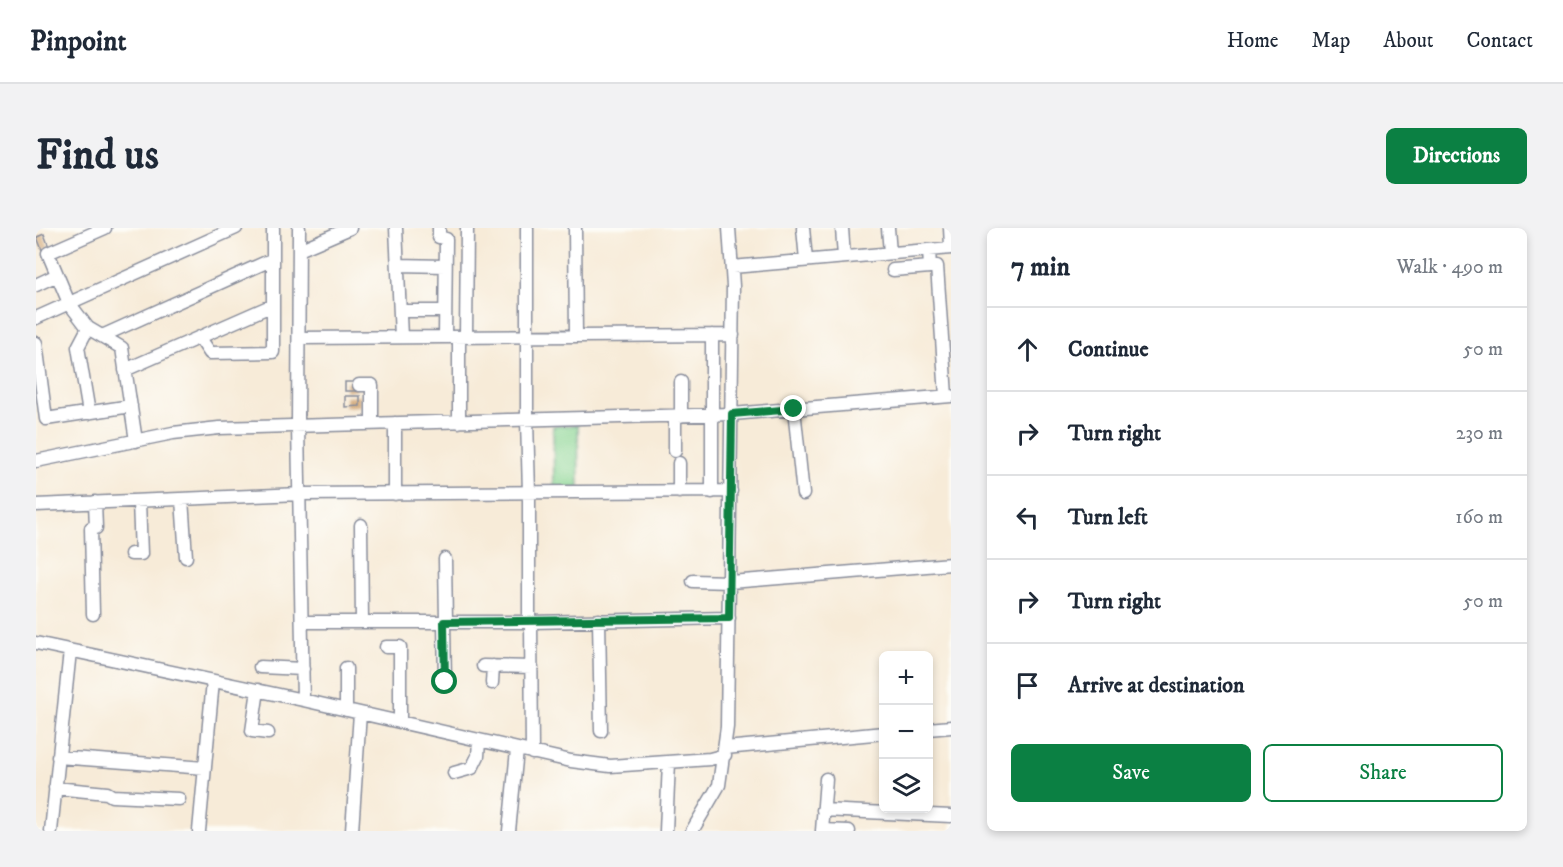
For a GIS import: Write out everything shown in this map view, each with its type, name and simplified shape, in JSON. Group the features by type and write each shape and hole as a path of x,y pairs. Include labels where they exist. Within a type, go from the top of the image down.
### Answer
{"street":[{"path":"105,228 48,253 69,303 88,328 122,348 136,441"},
{"path":"36,318 236,228"},
{"path":"200,338 210,353 273,352 273,228"},
{"path":"299,228 298,426 303,700"},
{"path":"299,250 350,228"},
{"path":"396,228 401,337"},
{"path":"439,228 439,237 446,239 445,337"},
{"path":"459,422 467,228"},
{"path":"527,228 527,420 532,753"},
{"path":"575,228 576,336"},
{"path":"692,831 719,785 725,752 733,335 729,228"},
{"path":"803,228 806,260"},
{"path":"842,228 844,257"},
{"path":"888,228 890,253"},
{"path":"732,267 951,247 950,228"},
{"path":"929,250 930,267"},
{"path":"102,336 273,259"},
{"path":"398,265 445,266"},
{"path":"36,461 173,434 219,428 713,415 948,396 937,266 893,270"},
{"path":"36,285 57,275"},
{"path":"125,370 273,305"},
{"path":"400,310 445,311"},
{"path":"88,328 78,347 89,413"},
{"path":"712,335 712,492"},
{"path":"299,338 733,335"},
{"path":"36,343 46,419 131,406"},
{"path":"679,492 677,457 681,382"},
{"path":"359,385 372,385 372,424"},
{"path":"794,409 803,494"},
{"path":"395,423 395,494"},
{"path":"36,505 300,494 731,492"},
{"path":"182,499 186,557"},
{"path":"139,501 141,554"},
{"path":"93,614 91,528 96,528 95,502"},
{"path":"361,525 362,622"},
{"path":"445,559 445,682"},
{"path":"693,581 730,582 951,564"},
{"path":"302,622 530,622 729,618"},
{"path":"598,620 602,731"},
{"path":"36,643 303,700 517,750 610,766 711,759 725,752 879,734"},
{"path":"386,647 399,647 400,723"},
{"path":"51,831 70,651"},
{"path":"492,683 488,666 532,666"},
{"path":"260,667 303,669"},
{"path":"346,668 346,710"},
{"path":"199,831 213,681"},
{"path":"258,690 252,731 268,733"},
{"path":"352,831 360,713"},
{"path":"933,729 951,727"},
{"path":"454,773 472,768 478,756 479,741"},
{"path":"509,831 517,750"},
{"path":"58,757 205,768"},
{"path":"666,831 669,762"},
{"path":"826,778 822,830 849,831"},
{"path":"55,788 106,793 112,796 179,799"},
{"path":"824,810 951,816"}],"green space":[{"path":"578,425 579,488 554,489 553,426"}],"building":[{"path":"44,234 49,247 42,250 37,237"},
{"path":"345,382 356,382 356,391 345,391"},
{"path":"345,396 360,396 360,406 345,407"}],"route":[{"path":"445,682 444,622 729,618 732,414 794,409"}]}
